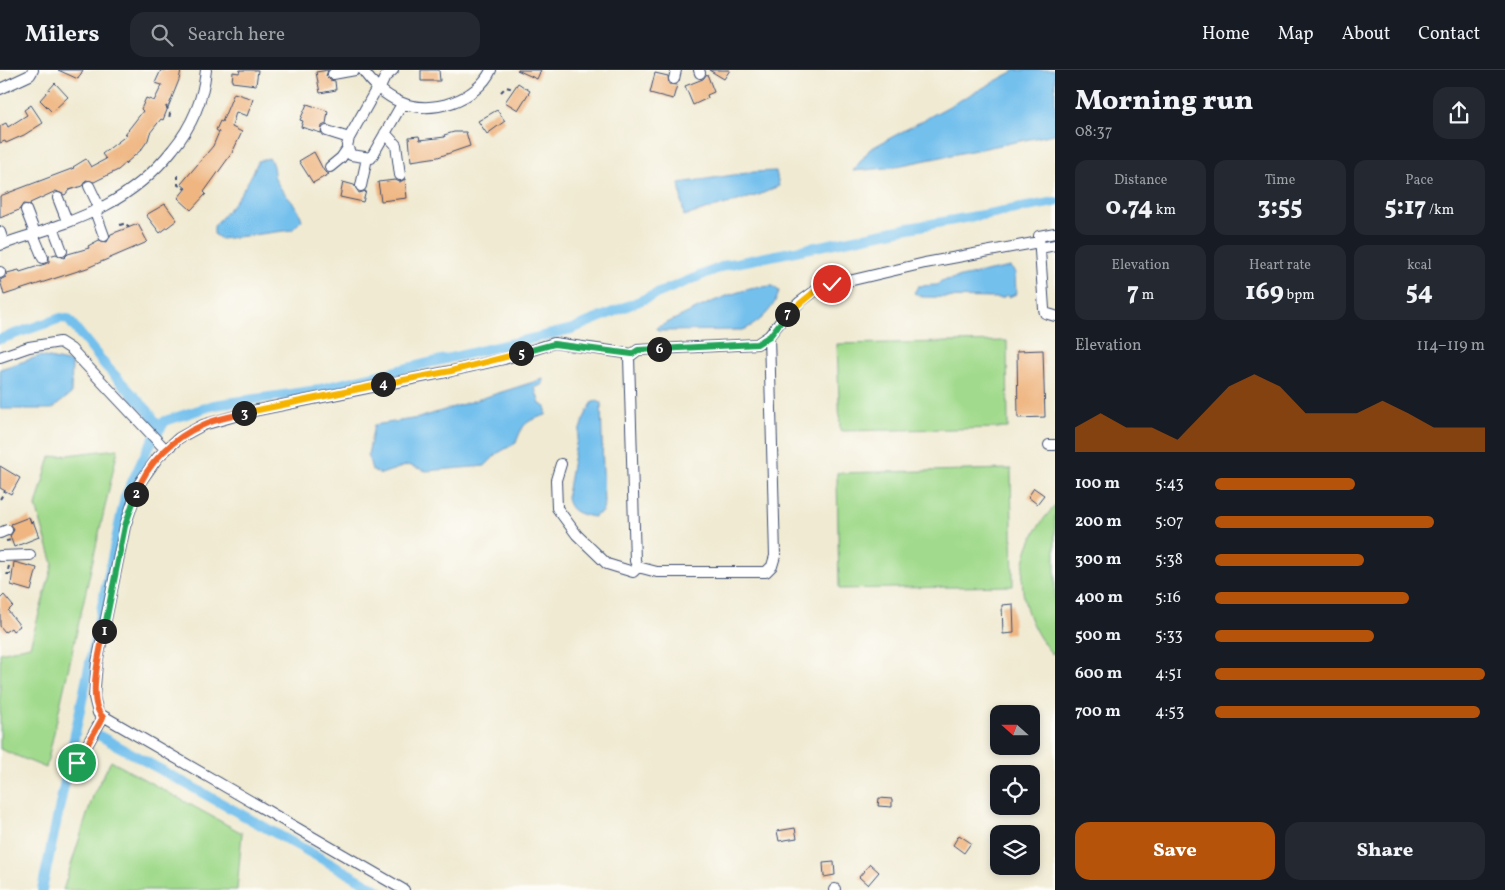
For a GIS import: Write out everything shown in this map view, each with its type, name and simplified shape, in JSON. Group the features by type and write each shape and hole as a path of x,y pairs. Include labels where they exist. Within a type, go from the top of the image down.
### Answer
{"street":[{"path":"0,89 30,75 32,70"},
{"path":"0,232 2,244 97,210 134,190 156,171 186,133 200,100 206,70"},
{"path":"333,74 355,70"},
{"path":"363,70 379,87 402,104 425,107 439,106 458,100 475,90 486,79 491,70"},
{"path":"330,167 341,158 379,87 385,77 393,70"},
{"path":"349,143 351,155 371,158 402,104"},
{"path":"327,132 349,143"},
{"path":"385,133 396,145 400,175"},
{"path":"361,186 367,158"},
{"path":"89,186 104,236"},
{"path":"58,198 67,221"},
{"path":"26,210 43,258"},
{"path":"53,227 62,251"},
{"path":"770,336 775,556 772,566 766,572 657,572 638,567 635,561 630,357 632,354 638,350 757,344 770,336 785,316 819,288 925,263 1039,242 1055,233"},
{"path":"1039,242 1055,245"},
{"path":"1039,242 1044,309 1045,313 1055,316"},
{"path":"0,357 29,347 60,342 71,349 148,429 165,450"},
{"path":"404,890 98,714 94,697 97,664 125,526 139,484 158,457 179,438 203,424 244,413 451,371 554,344 632,354"},
{"path":"561,464 556,480 557,508 577,535 607,564 633,572 638,567"},
{"path":"5,556 30,555"},
{"path":"77,763 103,717"}],"path":[{"path":"501,92 506,87 514,89"},
{"path":"166,106 170,113 168,119"},
{"path":"178,175 178,185 186,190"},
{"path":"120,225 126,223 130,230"},
{"path":"0,499 5,491"},
{"path":"5,556 7,574 14,574"}],"green space":[{"path":"1007,341 1008,428 840,431 837,344"},
{"path":"118,449 46,768 0,749 0,653 30,646 53,564 36,506 50,457"},
{"path":"1011,469 1013,586 839,589 837,473"},
{"path":"1055,506 1055,652 1052,654 1039,636 1030,617 1024,598 1022,579 1031,541 1041,523"},
{"path":"111,761 242,833 237,890 63,890 94,793"}],"water":[{"path":"1016,70 1055,70 1055,134 887,168 853,171 870,149"},
{"path":"269,158 279,186 297,209 302,220 292,230 221,239 214,234 214,226 239,196 258,161"},
{"path":"776,171 779,186 759,195 684,216 679,183 754,172"},
{"path":"1010,267 1015,272 1016,294 1009,297 1006,295 1003,298 922,297 914,293 918,286 937,285 941,281"},
{"path":"773,286 779,291 774,303 760,320 748,328 742,330 658,331 656,328 728,296 758,287"},
{"path":"40,356 72,363 71,394 52,409 0,409 0,369"},
{"path":"543,379 543,384 535,388 540,404 546,407 546,415 526,424 516,443 498,453 485,466 426,471 408,465 381,474 372,470 368,455 374,425 419,418"},
{"path":"593,402 601,403 604,505 602,512 593,517 574,511 569,504 567,494 578,434 587,412"}],"building":[{"path":"58,70 83,70 78,79"},
{"path":"161,70 181,70 179,80 163,120 161,119 150,133 148,140 141,150 118,170 94,182 86,180 82,186 69,190 65,195 56,191 30,203 31,205 23,204 19,210 0,218 0,196 74,168 86,159 91,167 106,159 102,154 127,135 125,134 143,111 141,109 146,98 154,101 162,85 155,83"},
{"path":"240,70 258,70 256,85 232,82 233,72 239,73"},
{"path":"328,70 326,76 330,80 335,81 336,90 320,93 316,72"},
{"path":"421,70 439,70 440,81 421,81"},
{"path":"517,70 541,70 537,79"},
{"path":"709,70 730,70 724,79"},
{"path":"655,73 668,76 669,84 677,85 673,99 650,93"},
{"path":"707,74 714,92 707,95 708,98 693,105 685,86 703,79"},
{"path":"55,83 68,97 52,112 40,100"},
{"path":"518,83 530,91 518,110 505,102"},
{"path":"234,93 253,99 247,116 236,112 232,127 242,132 232,153 204,192 206,194 191,210 178,198 186,188 181,184 213,146 219,132 216,130 220,121 222,122"},
{"path":"307,104 328,111 326,124 322,126 321,133 301,127 303,121 300,120"},
{"path":"31,105 43,123 24,135 6,143 5,141 0,143 0,126 6,123 8,127 27,115 24,110"},
{"path":"497,110 505,121 487,134 478,121"},
{"path":"454,132 466,132 470,146 438,157 411,161 409,137 419,136 420,140 445,137 444,135"},
{"path":"314,152 324,171 329,174 313,183 299,161"},
{"path":"405,179 407,198 381,201 378,182 395,180 400,182"},
{"path":"343,182 354,185 359,193 366,191 363,202 340,197"},
{"path":"165,204 177,220 160,233 146,215"},
{"path":"138,224 147,241 145,243 87,268 4,295 0,280 6,277 7,273 19,270 20,272 45,264 49,262 49,256 56,254 64,258 68,254 89,248 88,246 99,240 107,242 111,234"},
{"path":"1043,350 1045,417 1018,418 1017,351"},
{"path":"0,466 20,478 11,494 0,488"},
{"path":"1034,488 1044,495 1037,504 1028,497"},
{"path":"29,517 31,523 33,521 39,537 14,547 10,536 14,530 11,524"},
{"path":"14,562 37,568 31,591 11,585"},
{"path":"4,595 13,606 8,611 20,626 13,631 11,628 5,632 0,626 0,599"},
{"path":"1013,604 1014,633 1003,634 1002,605"},
{"path":"879,798 892,799 892,807 878,806"},
{"path":"795,828 797,838 779,841 777,831"},
{"path":"959,835 971,843 964,853 953,845"},
{"path":"834,862 835,875 824,877 823,863"},
{"path":"870,864 879,872 868,885 859,877"}],"waterway":[{"path":"42,890 125,497 148,448 165,421 214,405 311,391 572,329 726,265 909,228 1055,202"},
{"path":"0,339 61,318 68,319 105,365 148,411 160,429"},
{"path":"100,736 378,890"}],"route":[{"path":"77,763 103,717 98,714 94,697 97,664 125,526 139,484 158,457 179,438 203,424 253,411 451,371 554,344 632,354 638,350 757,344 770,336 785,316 800,302 819,288 832,284"}]}
